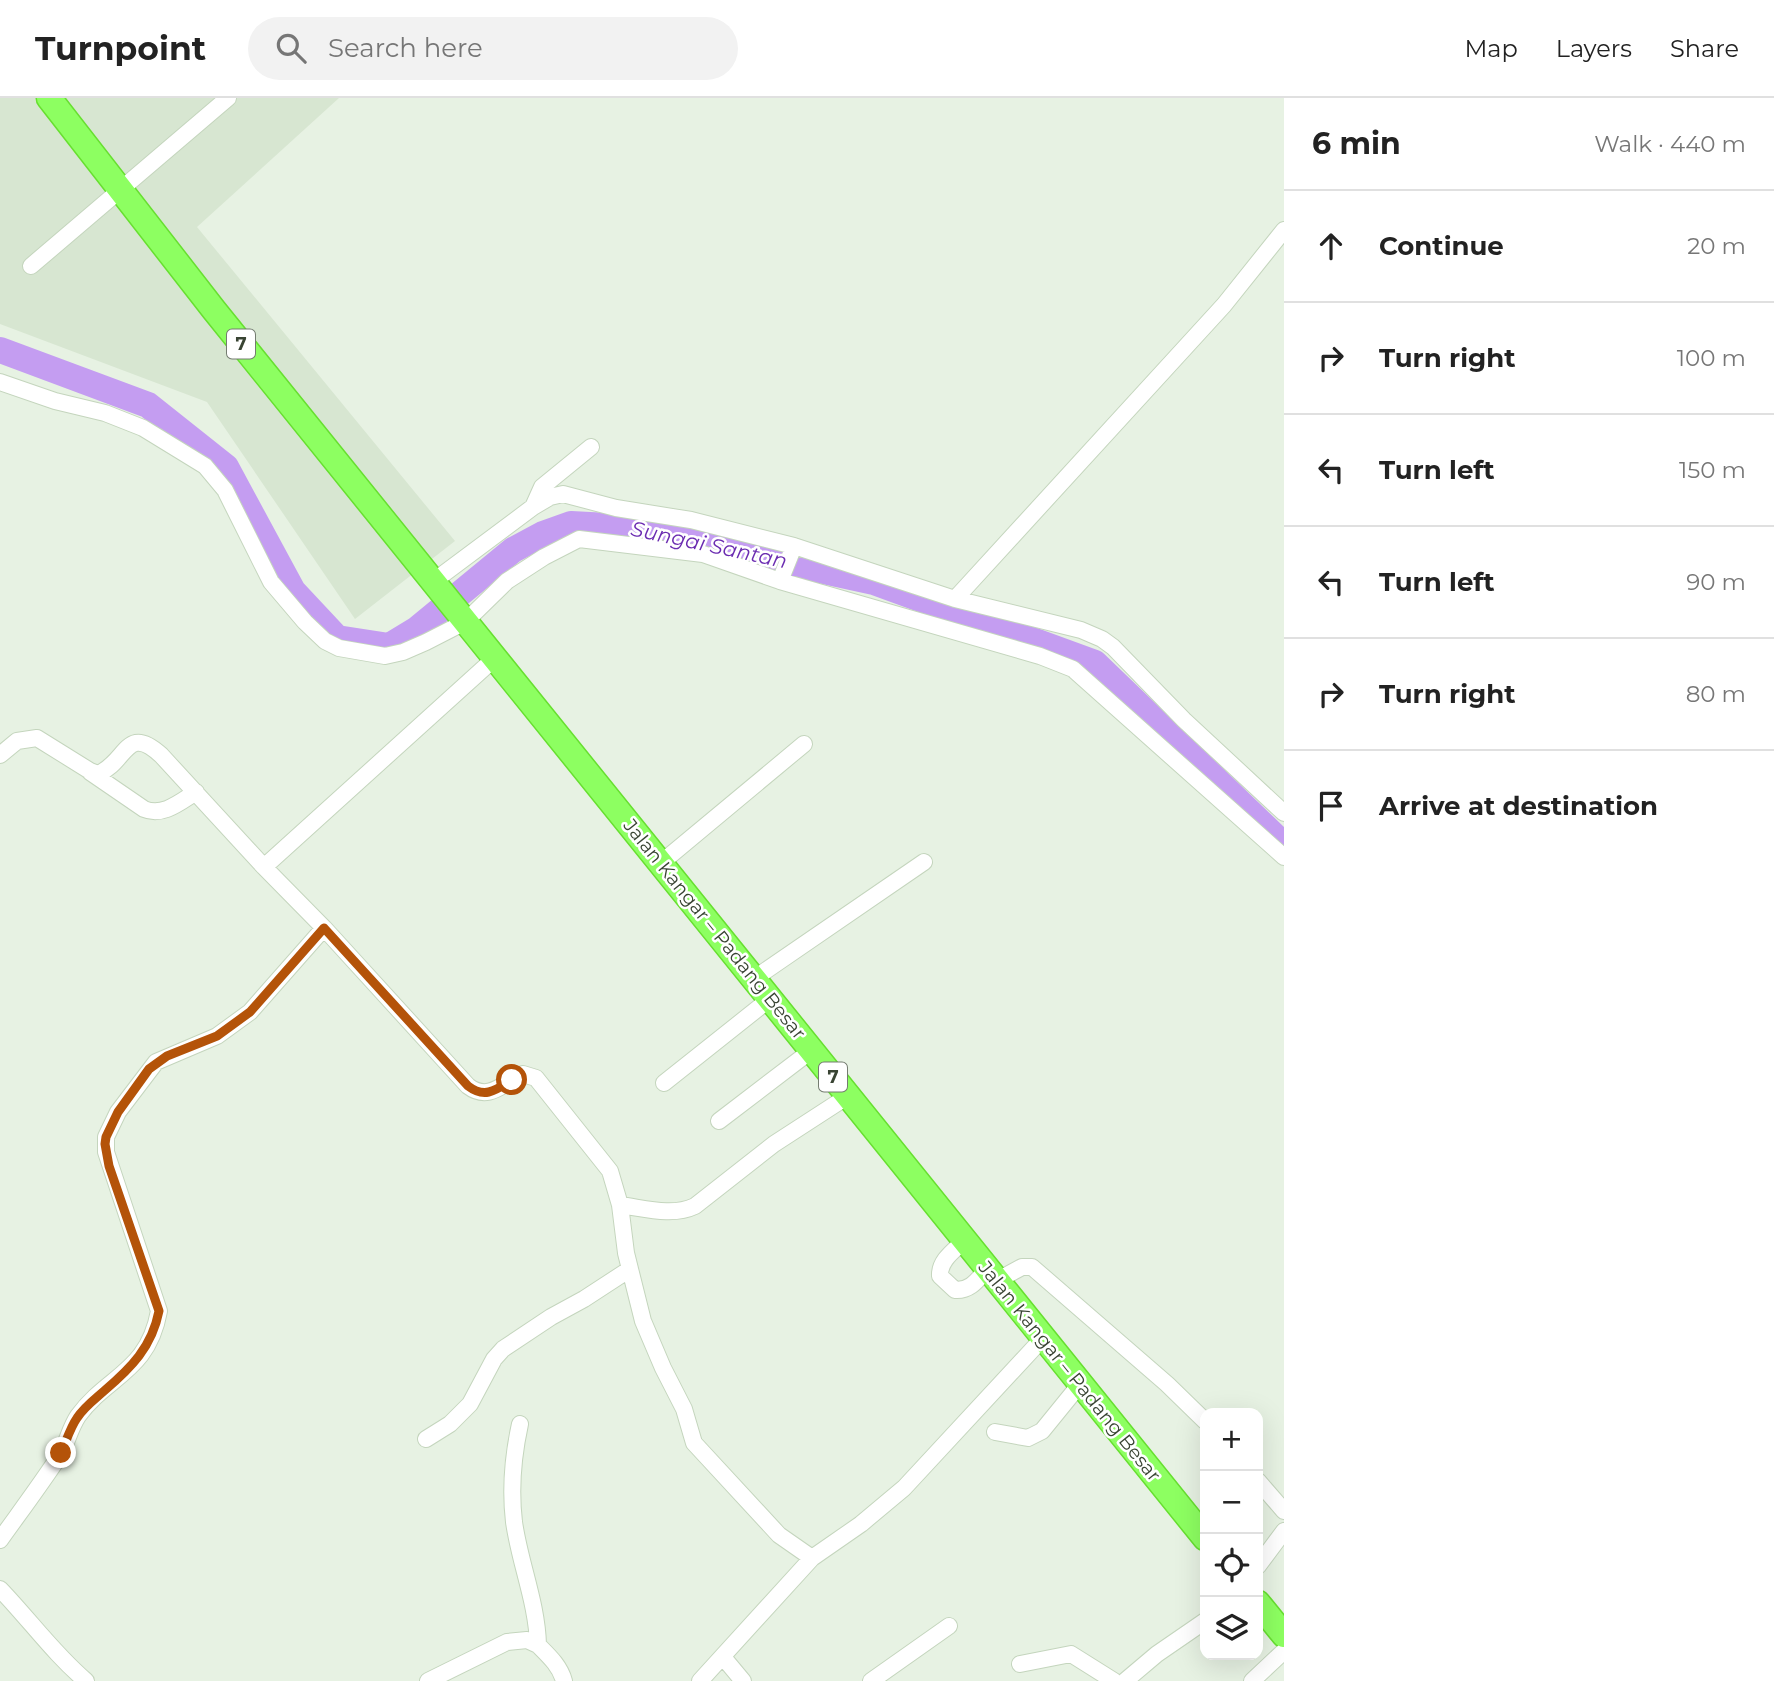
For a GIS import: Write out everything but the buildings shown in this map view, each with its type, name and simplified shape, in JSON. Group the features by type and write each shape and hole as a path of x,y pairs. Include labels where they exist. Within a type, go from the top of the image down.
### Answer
{"highway":[{"name":"7","path":"49,98 120,192 463,619"},
{"name":"Jalan Kangar – Padang Besar","path":"463,619 1202,1534"},
{"path":"1263,1609 1284,1635"}],"street":[{"path":"31,266 228,98"},
{"path":"956,599 1224,305 1284,230"},
{"path":"0,382 55,401 105,413 143,428 205,466 225,490 271,582 305,622 332,645 359,653 385,656 403,652 463,619 507,581 579,539 702,554 781,575 1040,656 1073,669 1284,857"},
{"path":"533,507 542,486 591,447"},
{"path":"436,584 533,507 550,497 563,494 616,508 691,520 956,599 1081,630 1102,639 1284,813"},
{"path":"781,575 792,550"},
{"path":"264,867 495,658"},
{"path":"0,755 17,741 37,738 153,813 162,811 196,792"},
{"path":"90,771 98,774 129,746 138,742 146,743 196,792 474,1091 488,1094 523,1074 536,1078 610,1171 620,1205 630,1269 643,1321 684,1409 694,1443 779,1535 812,1558"},
{"path":"661,863 804,744"},
{"path":"755,978 829,930 923,862"},
{"path":"0,1540 61,1453 77,1418 132,1367 147,1345 157,1322 159,1311 106,1152 106,1137 118,1112 156,1062 217,1036 256,1006 324,928"},
{"path":"664,1083 771,998"},
{"path":"719,1121 812,1051"},
{"path":"620,1205 671,1211 695,1206 752,1160 848,1096"},
{"path":"965,1240 944,1261 940,1269 940,1276 955,1290 963,1291 993,1274 1032,1267 1167,1384 1200,1416"},
{"path":"426,1438 450,1424 470,1404 494,1359 503,1349 630,1269"},
{"path":"700,1681 812,1558 861,1524 904,1488 1044,1337"},
{"path":"995,1432 1028,1438 1041,1431 1081,1383"},
{"path":"520,1423 512,1459 514,1522 537,1621 538,1645"},
{"path":"1263,1487 1284,1511"},
{"path":"1263,1559 1284,1531"},
{"path":"0,1589 32,1622 62,1660 86,1681"},
{"path":"1125,1681 1157,1654 1200,1624"},
{"path":"871,1681 949,1626"},
{"path":"428,1681 507,1642 527,1640 538,1645 553,1660 564,1681"},
{"path":"1252,1681 1284,1651"},
{"path":"1020,1664 1071,1654 1114,1681"},
{"path":"723,1657 743,1681"}],"shaded area":[{"path":"0,98 339,98 197,227 455,541 355,619 207,402 0,324"}],"waterway":[{"name":"Sungai Santan","path":"0,350 148,405 226,467 293,591 337,638 389,646 417,629 513,550 543,534 571,524 646,528 763,558 874,582 1095,663 1284,845"}],"route":[{"path":"61,1453 77,1418 139,1359 157,1322 159,1311 109,1166 105,1144 118,1112 156,1062 217,1036 250,1012 324,928 474,1091 488,1094 512,1080"}]}
